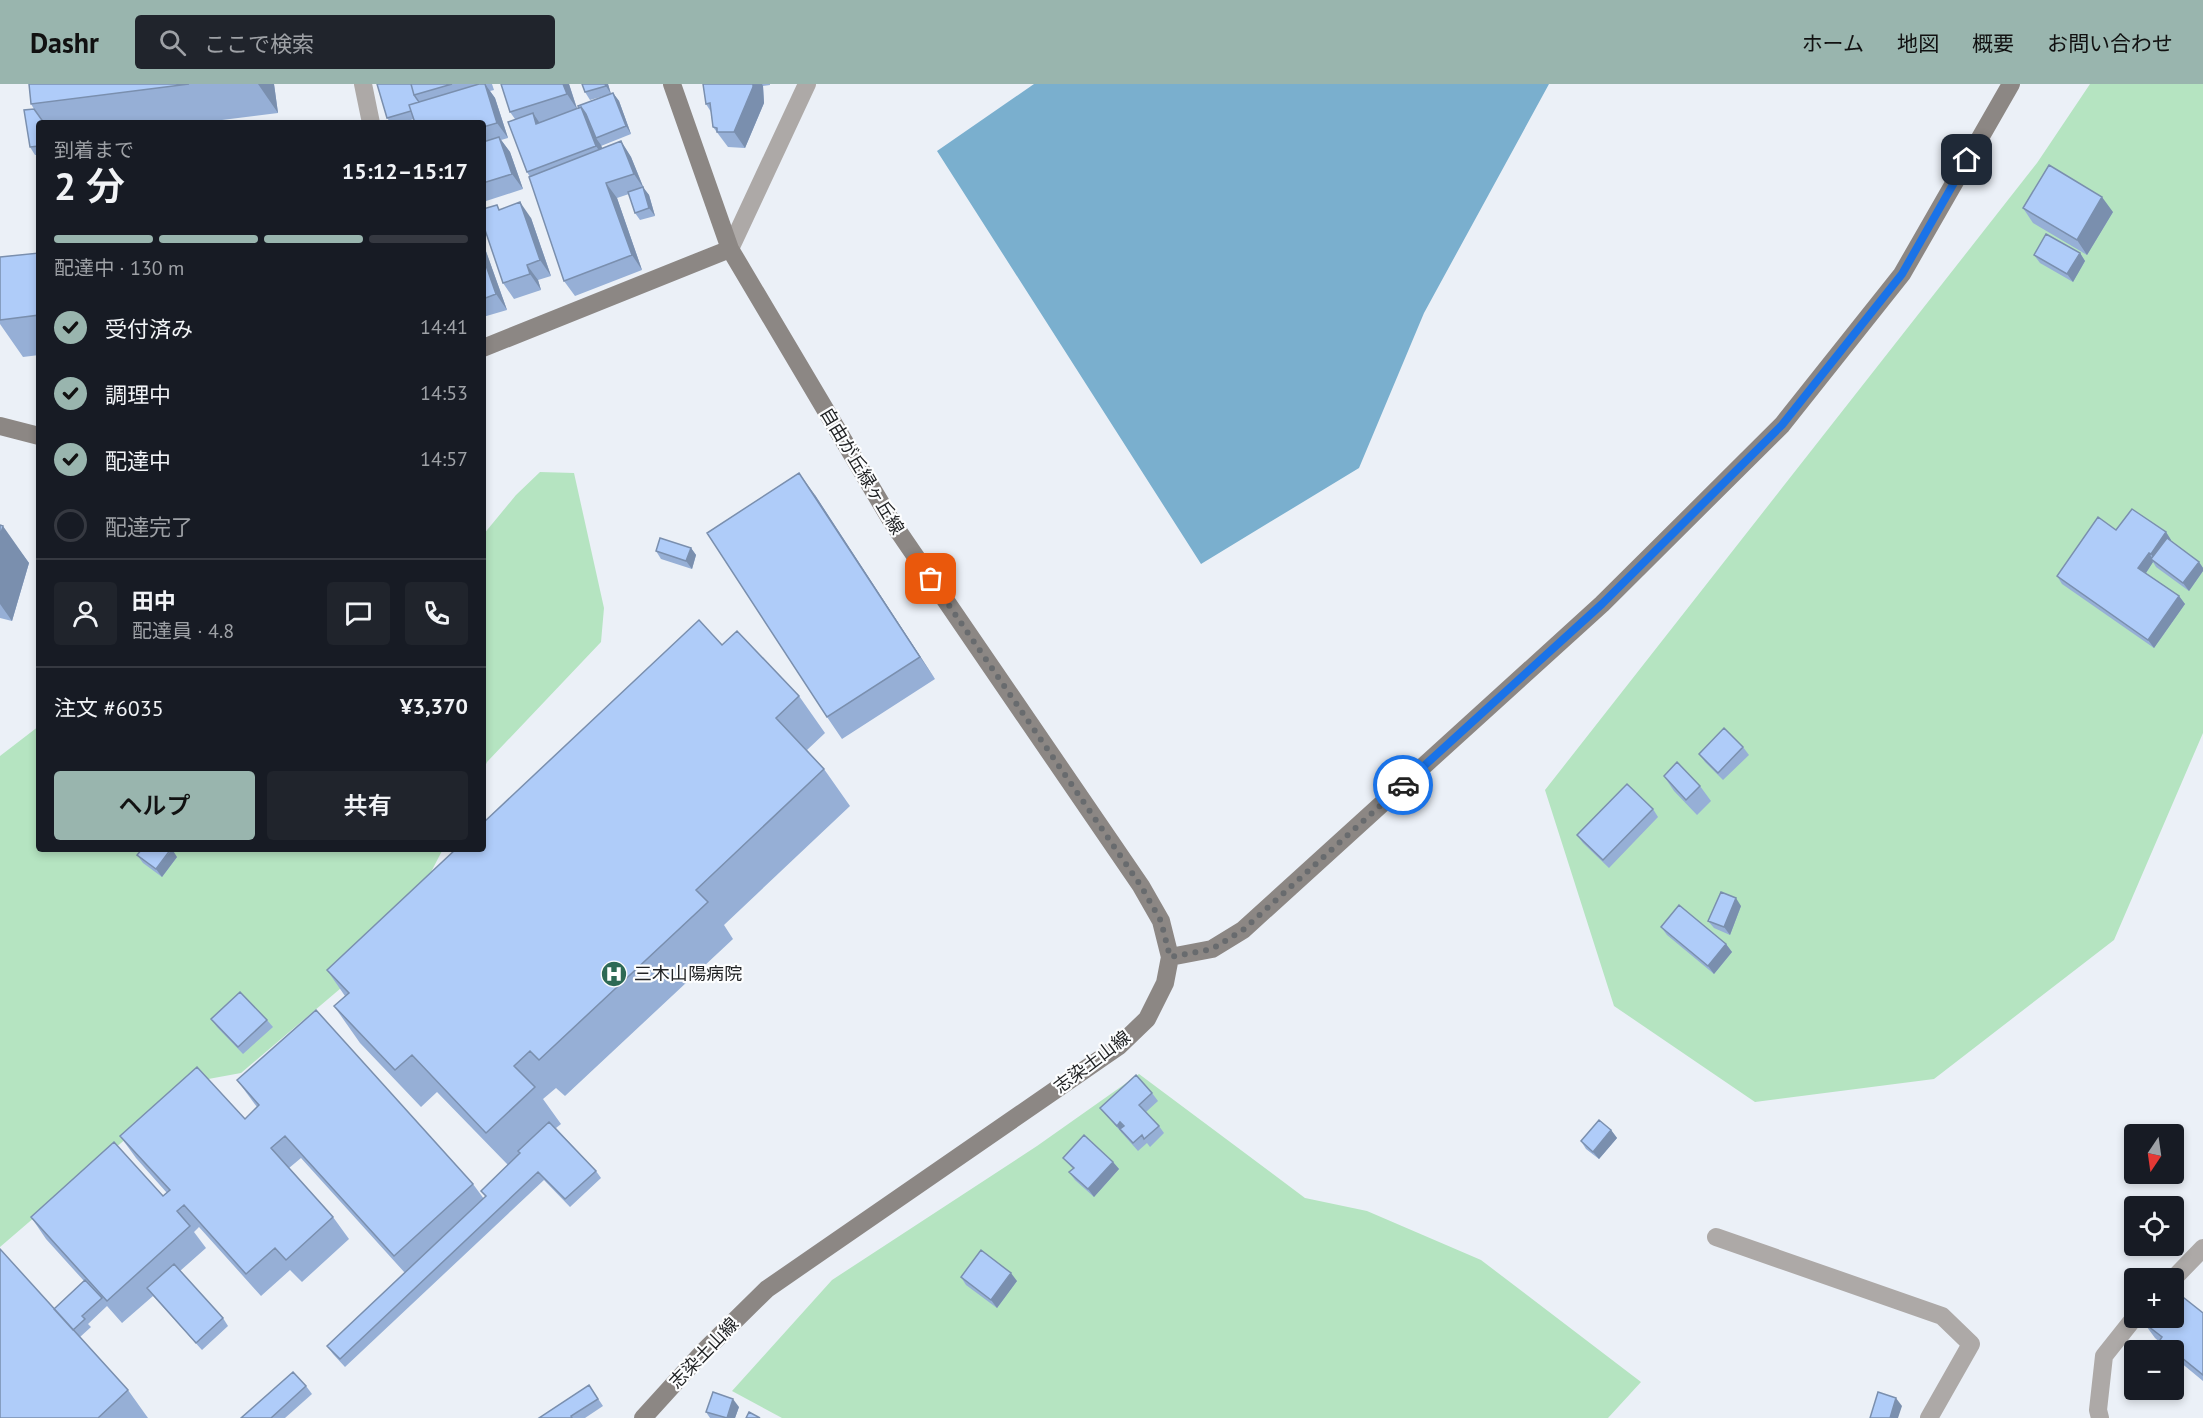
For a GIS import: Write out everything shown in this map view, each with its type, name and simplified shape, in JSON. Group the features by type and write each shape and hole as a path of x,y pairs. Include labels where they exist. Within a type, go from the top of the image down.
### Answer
{"main road":[{"name":"自由が丘緑ヶ丘線","path":"672,84 730,249 892,522 1141,886 1161,921 1170,957"},
{"path":"1170,957 1212,949 1243,930 1602,604 1782,425 1902,274 2011,84"},
{"path":"486,347 730,249"},
{"path":"0,426 36,435"},
{"name":"志染土山線","path":"643,1418 703,1352 767,1289 1119,1046 1147,1019 1165,983 1170,957"}],"street":[{"path":"363,84 370,120"},
{"path":"730,249 807,84"},
{"path":"1716,1237 1942,1316 1971,1344 1929,1418"},
{"path":"2184,1268 2203,1248"},
{"path":"2100,1418 2098,1410 2104,1356 2126,1328"}],"green space":[{"path":"2090,84 2203,84 2203,733 2114,940 1934,1079 1755,1102 1614,1006 1545,790 2037,163"},
{"path":"540,472 574,473 604,608 601,642 486,764 486,531 516,495"},
{"path":"36,728 36,852 441,852 394,943 241,1073 192,1082 0,1247 0,756"},
{"path":"1139,1074 1305,1198 1367,1211 1481,1260 1641,1382 1608,1418 782,1418 732,1391 832,1280 1037,1146"}],"water":[{"path":"1034,84 1549,84 1424,313 1359,468 1201,564 937,151"}],"building":[{"path":"29,84 189,84 31,104"},
{"path":"377,84 411,84 419,102 409,105 411,111 387,118"},
{"path":"411,84 452,84 414,95"},
{"path":"485,84 497,123 486,126 486,120 414,120 409,105"},
{"path":"501,84 563,84 567,94 510,112"},
{"path":"582,84 605,84 606,86 585,92"},
{"path":"703,84 753,84 734,132 717,132 717,128 713,127 710,103 706,104"},
{"path":"613,93 626,126 596,138 586,114 578,106"},
{"path":"581,107 596,146 527,172 508,122 533,113 536,124"},
{"path":"34,109 42,120 36,120 36,146 30,147 24,110"},
{"path":"499,137 512,174 486,182 486,141"},
{"path":"621,141 634,174 606,183 632,255 564,281 529,177"},
{"path":"2049,165 2102,197 2077,240 2023,208"},
{"path":"643,187 649,208 635,213 628,192"},
{"path":"520,202 540,260 527,265 530,274 503,283 486,233 486,208 497,205 499,210"},
{"path":"2046,234 2080,253 2067,274 2034,255"},
{"path":"36,253 36,315 0,320 0,257"},
{"path":"486,266 496,294 486,298"},
{"path":"799,473 920,657 827,717 707,533"},
{"path":"2132,509 2166,532 2138,568 2179,596 2148,640 2057,576 2098,517 2116,530"},
{"path":"660,538 691,548 686,561 656,551"},
{"path":"2167,538 2199,562 2183,583 2151,559"},
{"path":"699,620 722,645 737,631 799,696 776,718 824,769 696,890 708,902 539,1060 530,1051 514,1066 535,1087 486,1133 412,1055 395,1070 334,1006 349,993 327,970 453,852 486,852 486,820"},
{"path":"1724,728 1743,747 1718,773 1699,754"},
{"path":"1677,762 1700,786 1686,800 1664,776"},
{"path":"1627,784 1653,809 1603,860 1577,835"},
{"path":"140,852 169,852 156,869 137,855"},
{"path":"1721,892 1736,898 1724,927 1708,921"},
{"path":"1679,905 1726,944 1708,966 1661,927"},
{"path":"240,992 267,1020 238,1047 211,1019"},
{"path":"316,1010 473,1184 394,1256 285,1136 271,1148 333,1217 286,1260 275,1248 246,1274 184,1205 177,1211 190,1226 107,1301 31,1217 114,1142 163,1196 170,1190 120,1136 197,1067 245,1119 259,1105 237,1080"},
{"path":"1136,1075 1152,1093 1139,1105 1159,1126 1144,1139 1142,1135 1133,1143 1120,1129 1124,1126 1120,1122 1117,1126 1100,1108"},
{"path":"1599,1120 1611,1130 1593,1152 1581,1141"},
{"path":"549,1122 596,1171 565,1199 538,1172 340,1359 327,1346 486,1196 481,1191"},
{"path":"1084,1135 1113,1162 1088,1189 1069,1172 1074,1168 1063,1158"},
{"path":"0,1249 128,1390 98,1418 0,1418"},
{"path":"981,1250 1011,1273 991,1300 961,1277"},
{"path":"174,1264 223,1318 196,1343 147,1288"},
{"path":"85,1280 102,1298 82,1316 85,1319 73,1330 54,1309"},
{"path":"2184,1298 2203,1313 2203,1375 2184,1360 2184,1340 2160,1340 2162,1337 2150,1328 2184,1328"},
{"path":"293,1372 306,1386 271,1418 241,1418"},
{"path":"589,1385 598,1399 571,1416 572,1418 539,1418"},
{"path":"713,1392 733,1399 727,1418 706,1412"},
{"path":"1878,1392 1896,1398 1890,1418 1870,1418"},
{"path":"749,1412 760,1418 746,1418"}],"way so far":[{"path":"931,579 1141,886 1161,921 1170,957 1212,949 1243,930 1403,785"}],"place":[{"name":"三木山陽病院","path":"614,974"}],"route":[{"path":"1403,785 1602,604 1782,425 1902,274 1967,160"}]}
